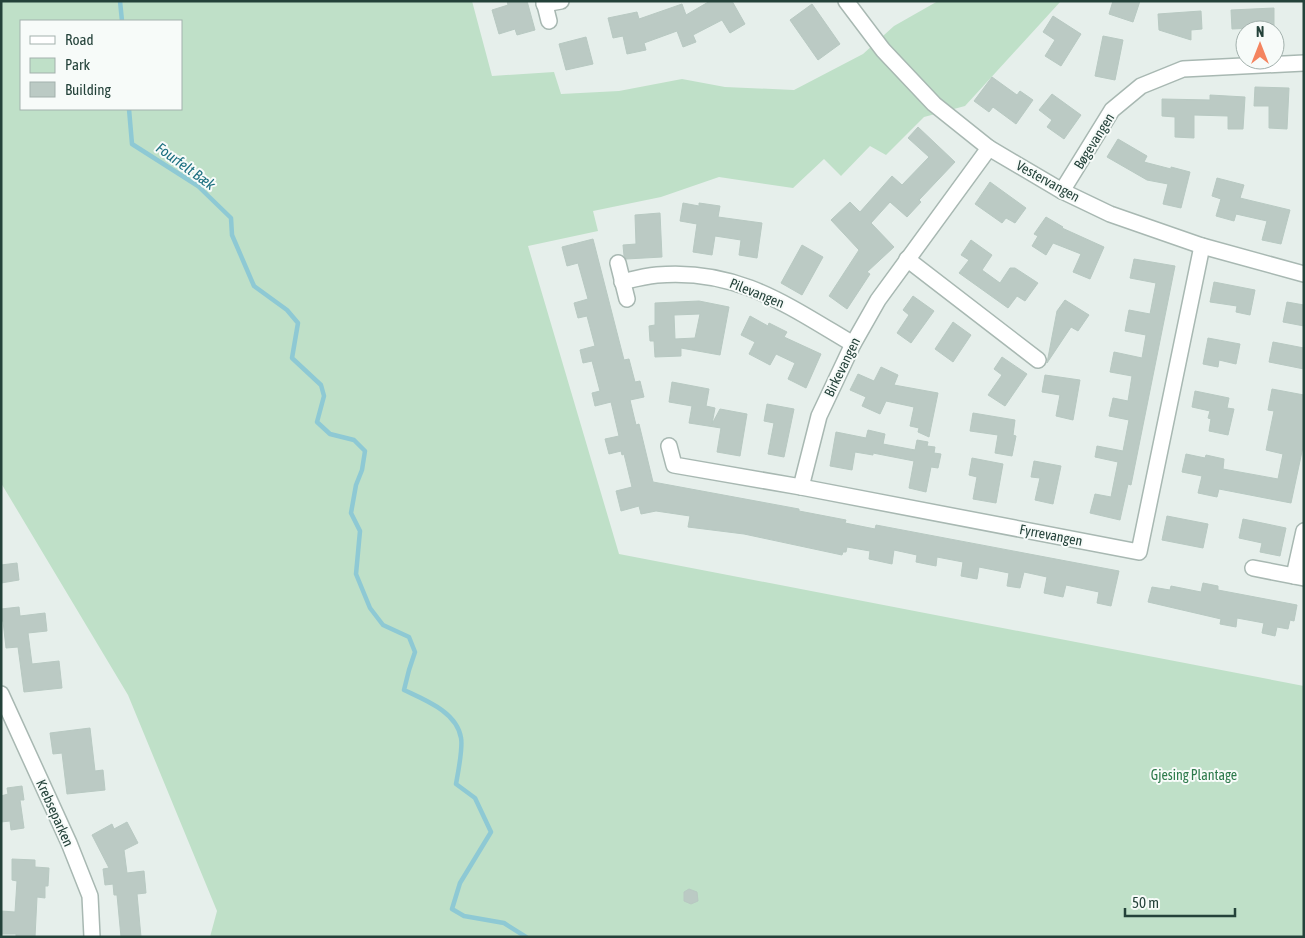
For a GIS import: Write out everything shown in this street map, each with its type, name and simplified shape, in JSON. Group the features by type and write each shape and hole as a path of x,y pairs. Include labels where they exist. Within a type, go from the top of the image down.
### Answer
{"street":[{"path":"549,21 544,3 561,1"},
{"name":"Vestervangen","path":"846,1 883,50 934,104 989,148 1062,191 1110,214 1202,246 1304,274"},
{"name":"Bøgevangen","path":"1062,191 1112,110 1141,86 1183,69 1304,63"},
{"name":"Birkevangen","path":"801,487 819,416 853,344 878,300 989,148"},
{"name":"Fyrrevangen","path":"669,446 674,465 801,487 1139,552 1202,246"},
{"path":"907,259 1038,360"},
{"path":"618,263 627,299"},
{"name":"Pilevangen","path":"622,282 656,275 690,275 724,279 756,289 787,304 853,344"},
{"path":"1253,568 1299,577 1304,531"},
{"name":"Krebseparken","path":"1,694 69,843 90,896 92,937"}],"green space":[{"name":"Gjesing Plantage","path":"1,1 472,1 492,76 554,72 561,94 619,91 682,79 725,87 794,90 863,54 894,26 938,1 1061,1 965,106 924,117 886,155 870,146 841,176 824,159 793,188 719,177 661,197 593,211 598,231 528,246 619,554 1304,686 1304,937 210,937 217,911 128,695 1,483"}],"building":[{"path":"507,1 527,1 535,30 517,35 515,29 499,34 492,10 508,5"},
{"path":"710,1 732,1 745,24 730,33 722,20 693,35 696,42 683,47 677,31 644,43 646,50 627,54 623,36 613,38 608,18 637,12 639,19 682,4 686,15"},
{"path":"1113,1 1140,1 1133,22 1109,14"},
{"path":"812,4 840,44 818,60 790,20"},
{"path":"1274,8 1274,20 1235,20 1235,29 1232,29 1231,10"},
{"path":"1201,11 1202,29 1191,30 1191,40 1159,30 1158,14"},
{"path":"1053,16 1081,34 1061,66 1045,56 1055,40 1043,32"},
{"path":"1103,36 1123,40 1115,80 1095,76"},
{"path":"586,37 593,64 566,70 559,44"},
{"path":"992,77 1017,95 1020,91 1033,100 1016,124 993,107 989,112 974,101"},
{"path":"1255,87 1289,88 1287,129 1269,128 1269,106 1254,106"},
{"path":"1052,94 1081,115 1064,139 1047,127 1052,120 1039,110"},
{"path":"1210,95 1245,97 1243,129 1228,129 1228,116 1194,115 1194,138 1175,137 1175,117 1162,116 1162,99 1210,100"},
{"path":"918,127 955,162 919,200 921,202 907,217 890,202 871,223 894,247 867,272 870,274 847,309 829,296 859,250 831,220 850,202 860,212 892,176 902,185 929,157 908,138"},
{"path":"1118,139 1147,156 1144,162 1190,172 1181,208 1163,204 1168,184 1147,180 1107,157"},
{"path":"1217,178 1244,185 1240,198 1290,210 1281,244 1262,240 1267,221 1236,214 1234,221 1216,216 1221,199 1212,196"},
{"path":"990,182 1026,208 1015,223 1006,218 1002,223 975,204"},
{"path":"683,203 699,206 699,203 720,206 718,217 762,223 757,258 739,255 741,240 715,236 712,255 693,252 697,224 680,221"},
{"path":"660,213 662,257 626,259 623,245 636,244 635,215"},
{"path":"1046,217 1062,228 1104,247 1090,279 1073,272 1081,254 1053,243 1046,255 1032,246 1038,236 1034,234"},
{"path":"593,239 624,360 629,359 635,382 640,381 644,397 630,400 636,425 639,424 653,482 799,509 799,511 846,520 845,523 875,529 876,525 1119,571 1111,606 1097,603 1099,592 1066,585 1063,597 1044,593 1047,577 1024,572 1020,588 1007,586 1009,573 979,567 977,579 961,576 963,562 937,557 936,566 916,562 917,555 894,550 892,564 869,559 870,551 847,547 846,552 843,552 842,555 744,534 688,527 690,516 656,511 641,514 639,506 621,511 616,491 632,487 624,454 622,455 621,451 609,454 605,439 619,436 611,402 595,406 592,393 600,391 592,361 583,363 580,350 595,346 587,316 578,318 574,303 588,299 578,263 567,266 562,247"},
{"path":"971,240 992,255 982,270 1000,283 1010,268 1015,268 1038,283 1025,301 1017,296 1008,308 959,273 969,260 961,255"},
{"path":"802,245 823,257 802,295 781,283"},
{"path":"1134,259 1175,266 1131,485 1128,484 1120,520 1090,513 1095,494 1111,497 1118,462 1095,457 1097,446 1123,451 1129,420 1109,416 1113,398 1128,401 1132,376 1110,372 1114,352 1142,358 1146,335 1125,331 1129,310 1150,314 1156,283 1130,278"},
{"path":"1214,282 1255,290 1250,315 1236,312 1237,306 1210,302"},
{"path":"913,296 934,311 911,343 897,333 909,315 903,310"},
{"path":"1065,300 1089,315 1078,331 1071,327 1047,363 1057,311"},
{"path":"699,301 729,307 720,355 681,348 681,356 655,357 654,341 650,341 649,326 655,325 655,303","holes":["700,314 695,338 675,339 674,315"]},
{"path":"1287,302 1304,305 1304,326 1283,322"},
{"path":"750,316 768,326 769,323 787,332 784,337 821,354 806,388 788,379 795,363 776,354 770,365 749,354 755,342 741,335"},
{"path":"953,322 971,335 953,362 935,349"},
{"path":"1208,338 1240,344 1236,364 1219,360 1218,367 1203,364"},
{"path":"1273,342 1304,348 1304,369 1269,362"},
{"path":"1002,357 1027,374 1005,406 988,395 1002,375 994,369"},
{"path":"881,367 898,375 894,385 938,393 929,437 918,432 919,428 910,426 914,407 886,401 880,414 862,406 866,397 850,390 858,374 874,381"},
{"path":"1045,375 1080,380 1073,420 1056,416 1060,395 1042,392"},
{"path":"672,382 709,389 706,406 715,408 712,424 720,409 747,414 740,456 717,452 721,428 689,423 692,406 669,402"},
{"path":"1272,389 1304,395 1304,442 1291,503 1219,489 1217,497 1198,493 1202,476 1182,472 1186,454 1205,458 1206,455 1224,459 1223,469 1278,479 1283,454 1266,450 1274,411 1268,410"},
{"path":"1195,391 1229,398 1227,408 1234,409 1228,435 1209,431 1211,419 1208,418 1210,411 1192,407"},
{"path":"767,404 794,409 784,457 768,454 774,423 764,421"},
{"path":"973,413 1015,420 1013,435 1016,436 1012,456 995,453 998,435 970,431"},
{"path":"868,430 885,434 883,444 915,450 917,440 928,442 927,446 935,447 934,453 941,454 938,468 931,467 926,492 909,488 914,461 873,453 873,455 855,452 852,470 830,466 836,432 866,438"},
{"path":"972,458 1003,464 996,503 973,499 977,477 969,475"},
{"path":"1034,461 1061,466 1053,504 1035,500 1040,478 1031,477"},
{"path":"1167,516 1208,524 1203,548 1162,540"},
{"path":"1243,519 1286,528 1280,556 1260,552 1262,543 1239,538"},
{"path":"17,563 19,580 1,583 1,565"},
{"path":"1203,583 1218,586 1218,590 1297,605 1294,621 1290,620 1288,629 1277,627 1275,636 1262,633 1264,623 1237,618 1236,627 1220,624 1221,619 1148,602 1152,587 1170,590 1171,586 1201,592"},
{"path":"19,607 20,616 45,613 47,631 28,633 32,664 59,661 62,688 24,692 18,647 6,648 3,621 1,621 1,609"},
{"path":"90,728 95,771 103,770 105,790 67,794 62,753 53,754 50,733"},
{"path":"22,786 24,800 20,800 24,828 11,830 10,821 1,822 1,796 8,794 7,788"},
{"path":"127,822 138,843 124,850 127,873 144,871 146,893 137,894 141,937 121,937 117,895 114,895 113,884 105,885 103,869 109,868 92,835 112,824 114,829"},
{"path":"12,859 35,860 35,867 49,868 48,886 45,886 45,898 37,897 35,937 16,937 16,934 1,934 1,911 15,912 17,881 12,880"},
{"path":"689,889 697,892 698,901 691,904 684,901 684,892"}],"waterway":[{"name":"Fourfelt Bæk","path":"120,1 122,20"},
{"name":"Fourfelt Bæk","path":"129,110 132,144 198,186 231,218 232,235 254,286 287,310 298,323 292,358 321,385 324,396 317,422 330,434 354,440 365,451 351,513 360,531 356,574 370,608 383,625 409,637 415,652 404,690 439,708 447,714 458,729 461,738 461,748 456,784 475,798 491,832 460,883 452,909 464,916 504,923 526,937"}]}
